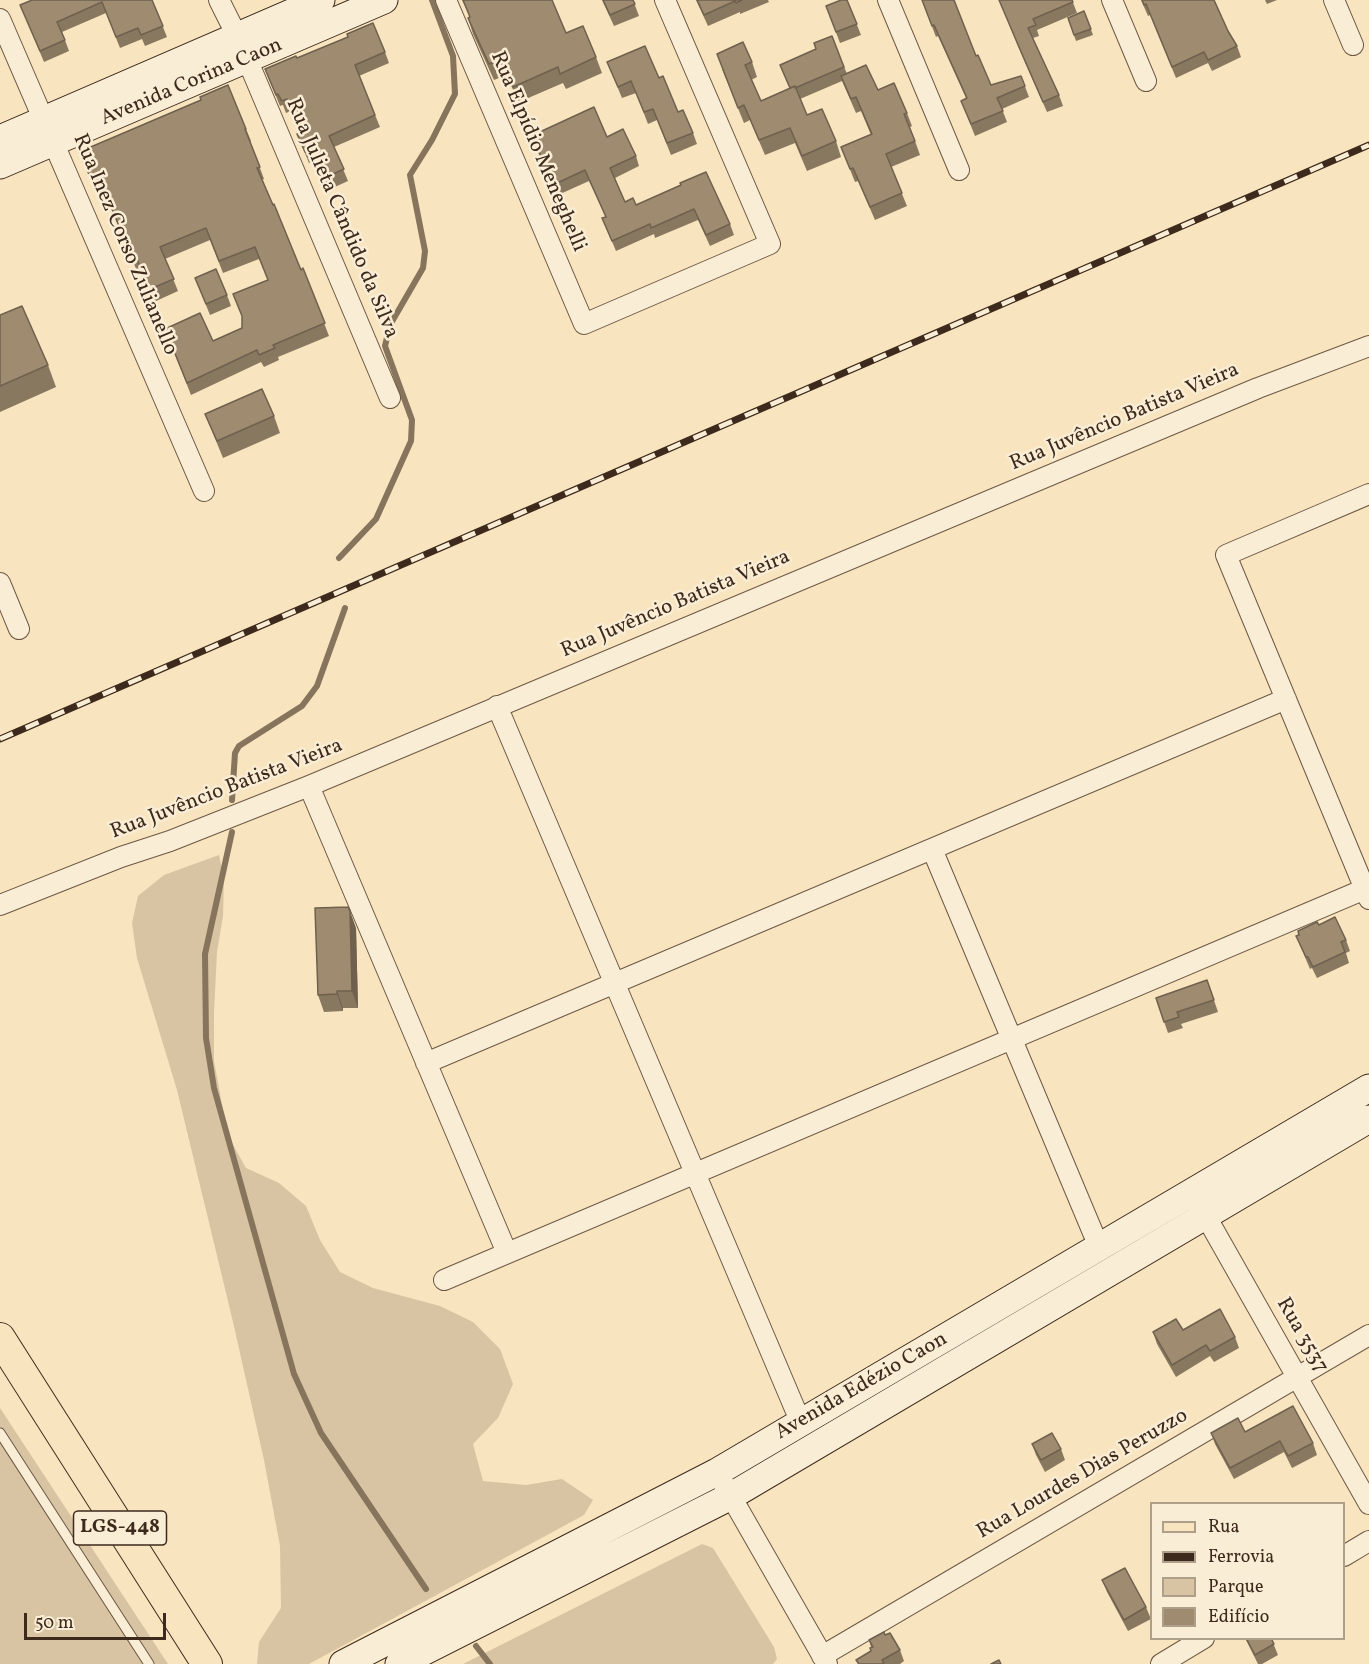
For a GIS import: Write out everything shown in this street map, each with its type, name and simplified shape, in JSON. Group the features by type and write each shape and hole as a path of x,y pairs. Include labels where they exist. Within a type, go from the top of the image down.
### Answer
{"main road":[{"name":"Avenida Corina Caon","path":"242,48 321,0"},
{"name":"Avenida Corina Caon","path":"0,165 48,131 242,48 384,0"},
{"name":"Avenida Corina Caon","path":"0,139 48,131"},
{"name":"Avenida Edézio Caon","path":"343,1664 717,1472 1369,1088"},
{"name":"Avenida Edézio Caon","path":"399,1664 731,1496 1369,1119"},
{"name":"LGS-448","path":"0,1338 207,1663"}],"street":[{"name":"Rua Julieta Cândido da Silva","path":"219,0 242,48 390,398"},
{"name":"Rua Elpídio Meneghelli","path":"446,0 584,324 770,244 665,0"},
{"path":"888,0 959,170"},
{"path":"1112,0 1146,81"},
{"path":"1334,0 1353,45"},
{"name":"Rua Inez Corso Zulianello","path":"0,19 204,491"},
{"name":"Rua Juvêncio Batista Vieira","path":"0,905 309,786 1247,393 1369,346"},
{"path":"444,1280 1012,1039 1367,894 1226,555 1369,494"},
{"path":"0,583 19,629"},
{"path":"426,1063 1286,699"},
{"path":"497,706 801,1423"},
{"path":"309,786 507,1253"},
{"path":"932,849 1099,1247"},
{"name":"Rua 3537","path":"1192,1192 1369,1504"},
{"name":"Rua Lourdes Dias Peruzzo","path":"824,1660 1369,1335"},
{"path":"717,1472 824,1660"},
{"path":"1345,1555 1369,1541"},
{"path":"1161,1664 1201,1640"}],"lane":[{"path":"0,1433 149,1664"}],"green space":[{"path":"219,855 224,879 223,916 217,952 214,1061 228,1136 246,1168 279,1183 306,1206 320,1240 340,1272 373,1288 440,1306 473,1322 500,1349 513,1384 498,1418 473,1444 483,1481 526,1485 562,1479 593,1500 584,1515 309,1664 257,1664 259,1642 281,1608 280,1546 264,1460 233,1322 177,1090 137,958 132,923 138,896 164,875"},
{"path":"0,1408 168,1664 0,1664"},
{"path":"702,1544 713,1548 774,1647 777,1659 773,1664 463,1664"}],"building":[{"path":"32,0 152,0 163,26 141,35 138,28 116,37 102,2 57,22 65,40 40,51 20,5"},
{"path":"463,0 552,0 566,33 583,26 596,57 560,74 558,67 513,87 501,59 489,64 468,18 470,17"},
{"path":"603,0 633,0 635,4 610,15"},
{"path":"697,0 742,0 704,15"},
{"path":"847,0 857,24 836,32 826,6"},
{"path":"922,0 954,0 976,56 978,55 991,85 1021,76 1025,86 997,98 1003,111 971,124 961,101 967,98"},
{"path":"999,0 1072,0 1073,2 1033,19 1036,25 1028,28 1059,95 1043,102"},
{"path":"1142,0 1214,0 1237,46 1208,60 1204,52 1172,67 1146,4 1144,5"},
{"path":"1084,11 1091,29 1074,35 1068,18"},
{"path":"373,23 385,52 355,65 375,115 329,136 344,169 322,179 309,150 305,152 297,134 302,132 287,99 282,101 278,94 276,95 265,69 348,37 347,34"},
{"path":"832,36 844,67 795,88 795,86 790,88 780,65 816,49 814,43"},
{"path":"743,42 752,62 745,65 761,101 795,86 807,115 822,109 836,141 802,156 790,128 759,140 744,105 738,108 717,54"},
{"path":"645,46 659,78 663,76 678,112 683,110 693,133 667,143 653,109 644,112 631,81 618,87 607,62"},
{"path":"866,65 878,90 894,83 907,113 904,114 915,141 886,154 902,193 870,207 841,147 872,134 856,97 851,99 841,76"},
{"path":"228,85 260,167 257,168 301,270 303,268 325,323 273,345 275,348 259,355 257,350 187,383 165,329 200,313 213,341 242,328 242,316 233,294 268,280 255,247 219,261 206,228 160,247 174,279 150,289 136,257 132,258 106,194 99,197 79,152 201,100 200,97"},
{"path":"594,107 607,137 623,129 636,156 610,168 625,202 633,198 636,205 706,172 730,224 706,235 694,209 651,228 650,224 612,241 602,218 606,217 585,170 555,184 531,136"},
{"path":"216,269 227,295 206,304 195,278"},
{"path":"22,306 48,365 0,386 0,315"},
{"path":"262,389 274,416 217,441 205,414"},
{"path":"348,907 350,911 352,991 318,995 315,908"},
{"path":"1335,917 1346,940 1341,942 1345,952 1313,967 1296,936 1299,935 1298,931 1317,922 1319,925"},
{"path":"1207,980 1214,1000 1177,1012 1179,1017 1164,1022 1156,998"},
{"path":"1220,1309 1235,1337 1210,1351 1206,1345 1172,1365 1153,1332 1176,1319 1183,1330"},
{"path":"1293,1406 1313,1443 1288,1456 1280,1441 1230,1468 1211,1433 1238,1418 1245,1432"},
{"path":"1052,1433 1061,1449 1041,1460 1032,1444"},
{"path":"1125,1568 1146,1607 1124,1620 1102,1580"},
{"path":"884,1632 885,1635 890,1633 900,1650 882,1660 884,1664 859,1664 856,1660 871,1651 870,1648 873,1647 869,1640"},
{"path":"1247,1640 1272,1640 1274,1644 1255,1655"}],"waterway":[{"path":"339,558 376,519 411,441 412,420 385,346 390,325 423,268 425,251 410,175 432,140 455,94 453,56 432,0"},
{"path":"232,800 235,753 239,746 302,706 317,686 345,608"},
{"path":"232,832 205,954 206,1038 214,1088 294,1374 321,1433 426,1589"},
{"path":"476,1646 490,1664"}],"railway":[{"path":"0,739 1369,145"}]}
